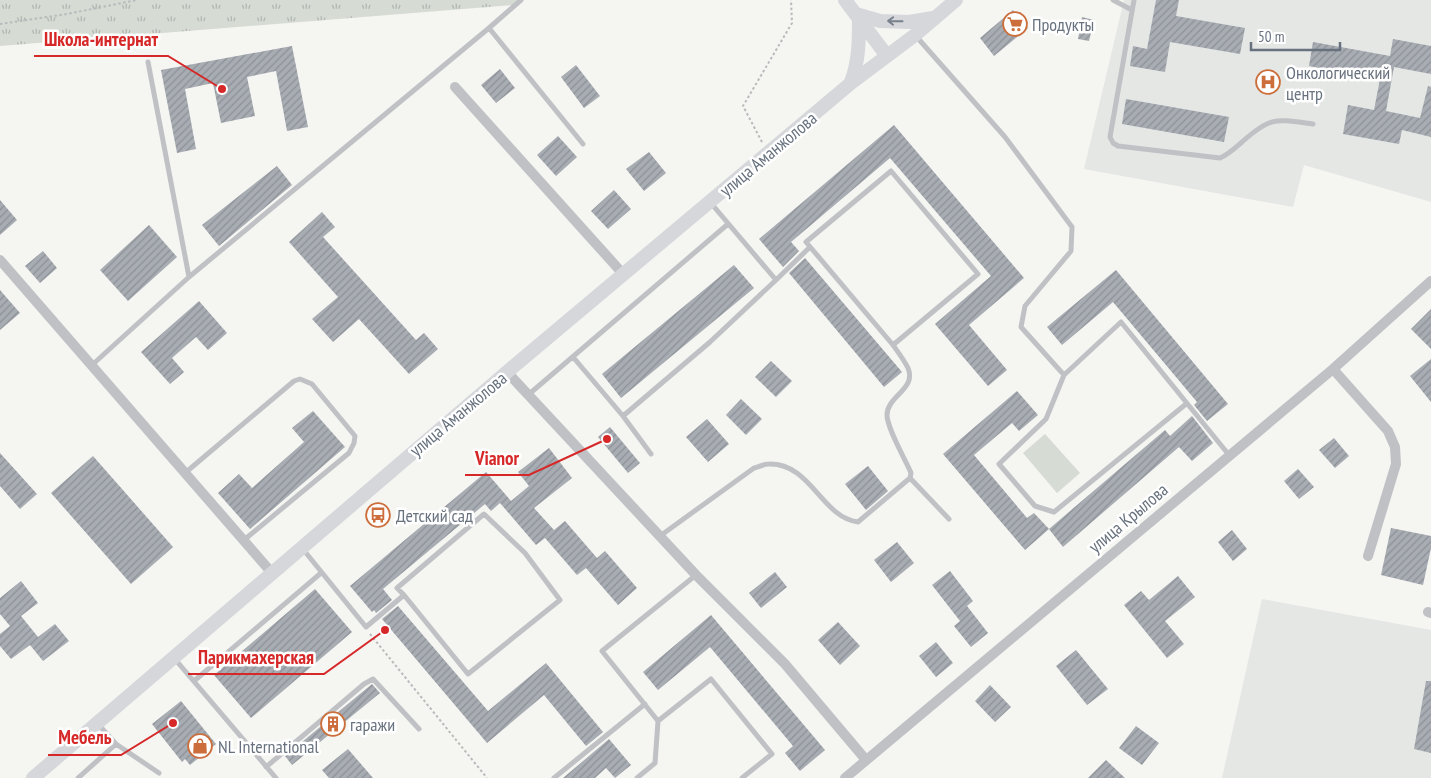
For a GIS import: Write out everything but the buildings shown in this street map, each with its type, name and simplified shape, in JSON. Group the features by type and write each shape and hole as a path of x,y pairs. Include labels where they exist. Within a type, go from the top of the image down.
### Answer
{"main road":[{"path":"845,0 887,56"},
{"path":"915,35 956,0"},
{"path":"858,16 880,21 909,22 934,18"},
{"path":"851,83 857,68 859,52 858,16"},
{"name":"улица Аманжолова","path":"33,778 507,372 851,83 915,35"}],"street":[{"path":"455,87 624,275"},
{"path":"0,260 272,573"},
{"name":"улица Крылова","path":"845,778 1333,369 1431,281"},
{"path":"1333,369 1388,431 1395,447 1396,464 1368,556"},
{"path":"507,372 696,575 785,664 866,760"}],"lane":[{"path":"92,366 189,277 521,0"},
{"path":"1113,0 1132,10"},
{"path":"1134,0 1110,137 1113,144 1220,158 1257,129 1268,123 1288,121 1313,124"},
{"path":"489,28 583,144"},
{"path":"915,35 1005,137 1072,227 1071,251 1025,306 1022,327 1064,375"},
{"path":"148,62 189,277"},
{"path":"660,536 754,468 769,464 794,469 847,521 858,522 910,478 911,473 889,424 887,414 890,404 909,381 908,367 893,345 806,242 891,170 978,274 893,345"},
{"path":"710,202 776,280"},
{"path":"528,395 728,224"},
{"path":"623,416 710,342 810,248"},
{"path":"1186,404 1054,512 1035,506 999,464 1046,419 1064,375 1121,322 1229,455"},
{"path":"573,357 623,416 650,454"},
{"path":"186,473 294,381 300,379 312,384 355,436 354,443 349,453 244,540"},
{"path":"910,478 948,519"},
{"path":"484,514 525,553 560,600 468,674 404,595 397,588 484,514"},
{"path":"302,548 366,627 404,595"},
{"path":"194,681 321,573"},
{"path":"636,778 655,764 658,721 602,651 696,575"},
{"path":"173,657 276,778"},
{"path":"658,721 711,679 772,754 742,778"},
{"path":"266,767 364,684 373,680 419,730"},
{"path":"554,778 645,704"},
{"path":"97,723 116,744 159,773"},
{"path":"78,778 116,744"}],"path":[{"path":"0,24 66,14 137,0"},
{"path":"768,154 743,106 792,23 791,0"},
{"path":"366,627 487,778"}],"shaded area":[{"name":"Онкологический центр","path":"1124,0 1431,0 1431,202 1304,165 1293,207 1084,169"},
{"path":"1262,599 1431,630 1431,778 1222,778"}],"green space":[{"path":"0,0 517,0 514,5 0,46"},
{"path":"1045,434 1080,473 1057,493 1023,453"}],"place":[{"name":"Продукты","path":"1015,24"},
{"name":"Онкологический центр","path":"1268,82"},
{"name":"Школа-интернат","path":"222,89"},
{"name":"Vianor","path":"607,439"},
{"name":"Детский сад","path":"378,515"},
{"name":"Парикмахерская","path":"385,630"},
{"name":"Мебель","path":"173,723"},
{"name":"гаражи","path":"333,724"},
{"name":"NL International","path":"200,746"}]}
